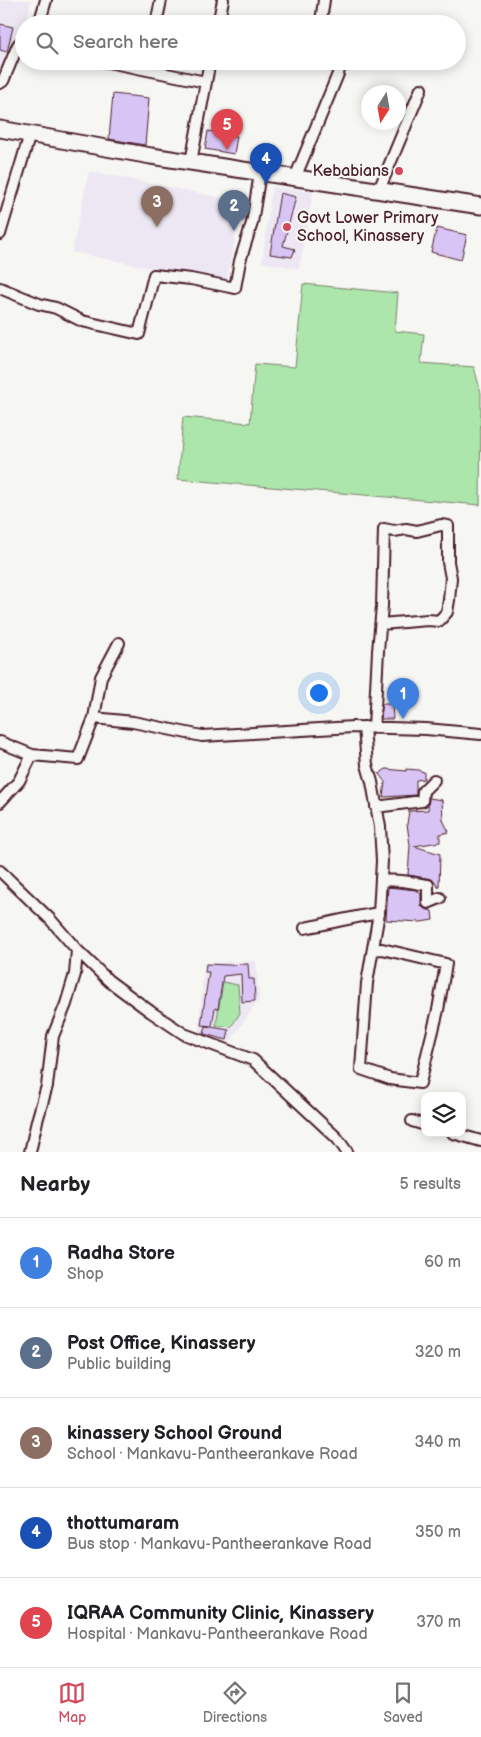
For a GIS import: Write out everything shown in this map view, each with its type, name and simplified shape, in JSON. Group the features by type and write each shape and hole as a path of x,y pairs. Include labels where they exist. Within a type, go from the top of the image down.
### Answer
{"main road":[{"path":"0,129 191,162 481,206"}],"street":[{"path":"43,15 46,0"},
{"path":"158,15 161,0"},
{"path":"220,15 223,0"},
{"path":"322,15 324,0"},
{"path":"0,83 3,81 15,52"},
{"path":"162,70 206,82"},
{"path":"191,162 208,70"},
{"path":"295,178 339,70"},
{"path":"379,190 421,89"},
{"path":"0,234 30,134"},
{"path":"0,288 39,304 56,308 82,321 139,334 154,275 191,279 235,288 240,260 252,223 260,173"},
{"path":"373,950 382,949 446,964 438,1010 420,1083 390,1079 361,1070 367,983 379,913 382,861 380,828 367,765 369,727 381,624 384,529 394,532 406,528 417,531 441,525 448,526 450,578 447,612 440,621 428,620 381,624"},
{"path":"0,742 32,755 78,759 94,718 100,678 119,643"},
{"path":"94,718 133,722 202,736 369,727 426,729 481,734"},
{"path":"0,802 19,781 32,755"},
{"path":"376,806 422,801 423,792 434,780"},
{"path":"0,871 50,919 77,950 109,981 184,1034 253,1060 337,1138 346,1152"},
{"path":"380,880 393,882 401,880 428,885 428,903 440,898"},
{"path":"304,928 379,913"},
{"path":"30,1152 47,1086 53,1036 66,1004 75,974 77,950"},
{"path":"412,1121 421,1124"},
{"path":"466,1137 481,1141"}],"shaded area":[{"path":"0,0 31,0 28,15 15,15 15,45 0,74"},
{"path":"89,171 242,202 226,283 72,252"},
{"name":"Govt Lower Primary School, Kinassery","path":"272,187 313,192 299,269 262,262"},
{"path":"256,961 259,999 228,1045 198,1040 204,963"}],"green space":[{"path":"303,284 398,293 395,331 424,334 421,363 474,367 481,393 480,505 178,479 183,417 250,423 255,364 295,367"},
{"path":"223,982 238,985 240,1013 231,1027 216,1025"}],"building":[{"path":"0,24 13,27 7,52 0,50"},
{"path":"113,94 149,98 145,145 109,139"},
{"path":"208,131 237,136 234,154 205,149"},
{"path":"280,193 296,197 283,246 295,249 292,257 270,254"},
{"path":"437,228 467,235 461,260 431,252"},
{"path":"382,704 392,704 393,719 381,719"},
{"path":"386,769 406,771 406,769 424,772 424,779 416,780 416,795 383,797 385,782 379,774"},
{"path":"429,798 442,800 443,820 449,832 440,834 440,842 414,846 440,854 439,888 432,879 408,875 410,845 407,824 409,811 428,810"},
{"path":"388,887 416,890 421,894 421,906 432,911 433,920 421,922 386,920"},
{"path":"206,964 248,964 249,979 254,979 255,1001 242,1002 241,974 223,976 218,1009 215,1008 212,1026 201,1025 209,972 205,972"},
{"path":"206,1026 229,1030 227,1040 204,1034"}],"place":[{"name":"IQRAA Community Clinic, Kinassery","path":"227,150"},
{"name":"Kebabians","path":"399,171"},
{"name":"thottumaram","path":"266,184"},
{"name":"kinassery School Ground","path":"157,227"},
{"name":"Govt Lower Primary School, Kinassery","path":"287,227"},
{"name":"Post Office, Kinassery","path":"234,231"},
{"name":"Radha Store","path":"403,719"}]}
